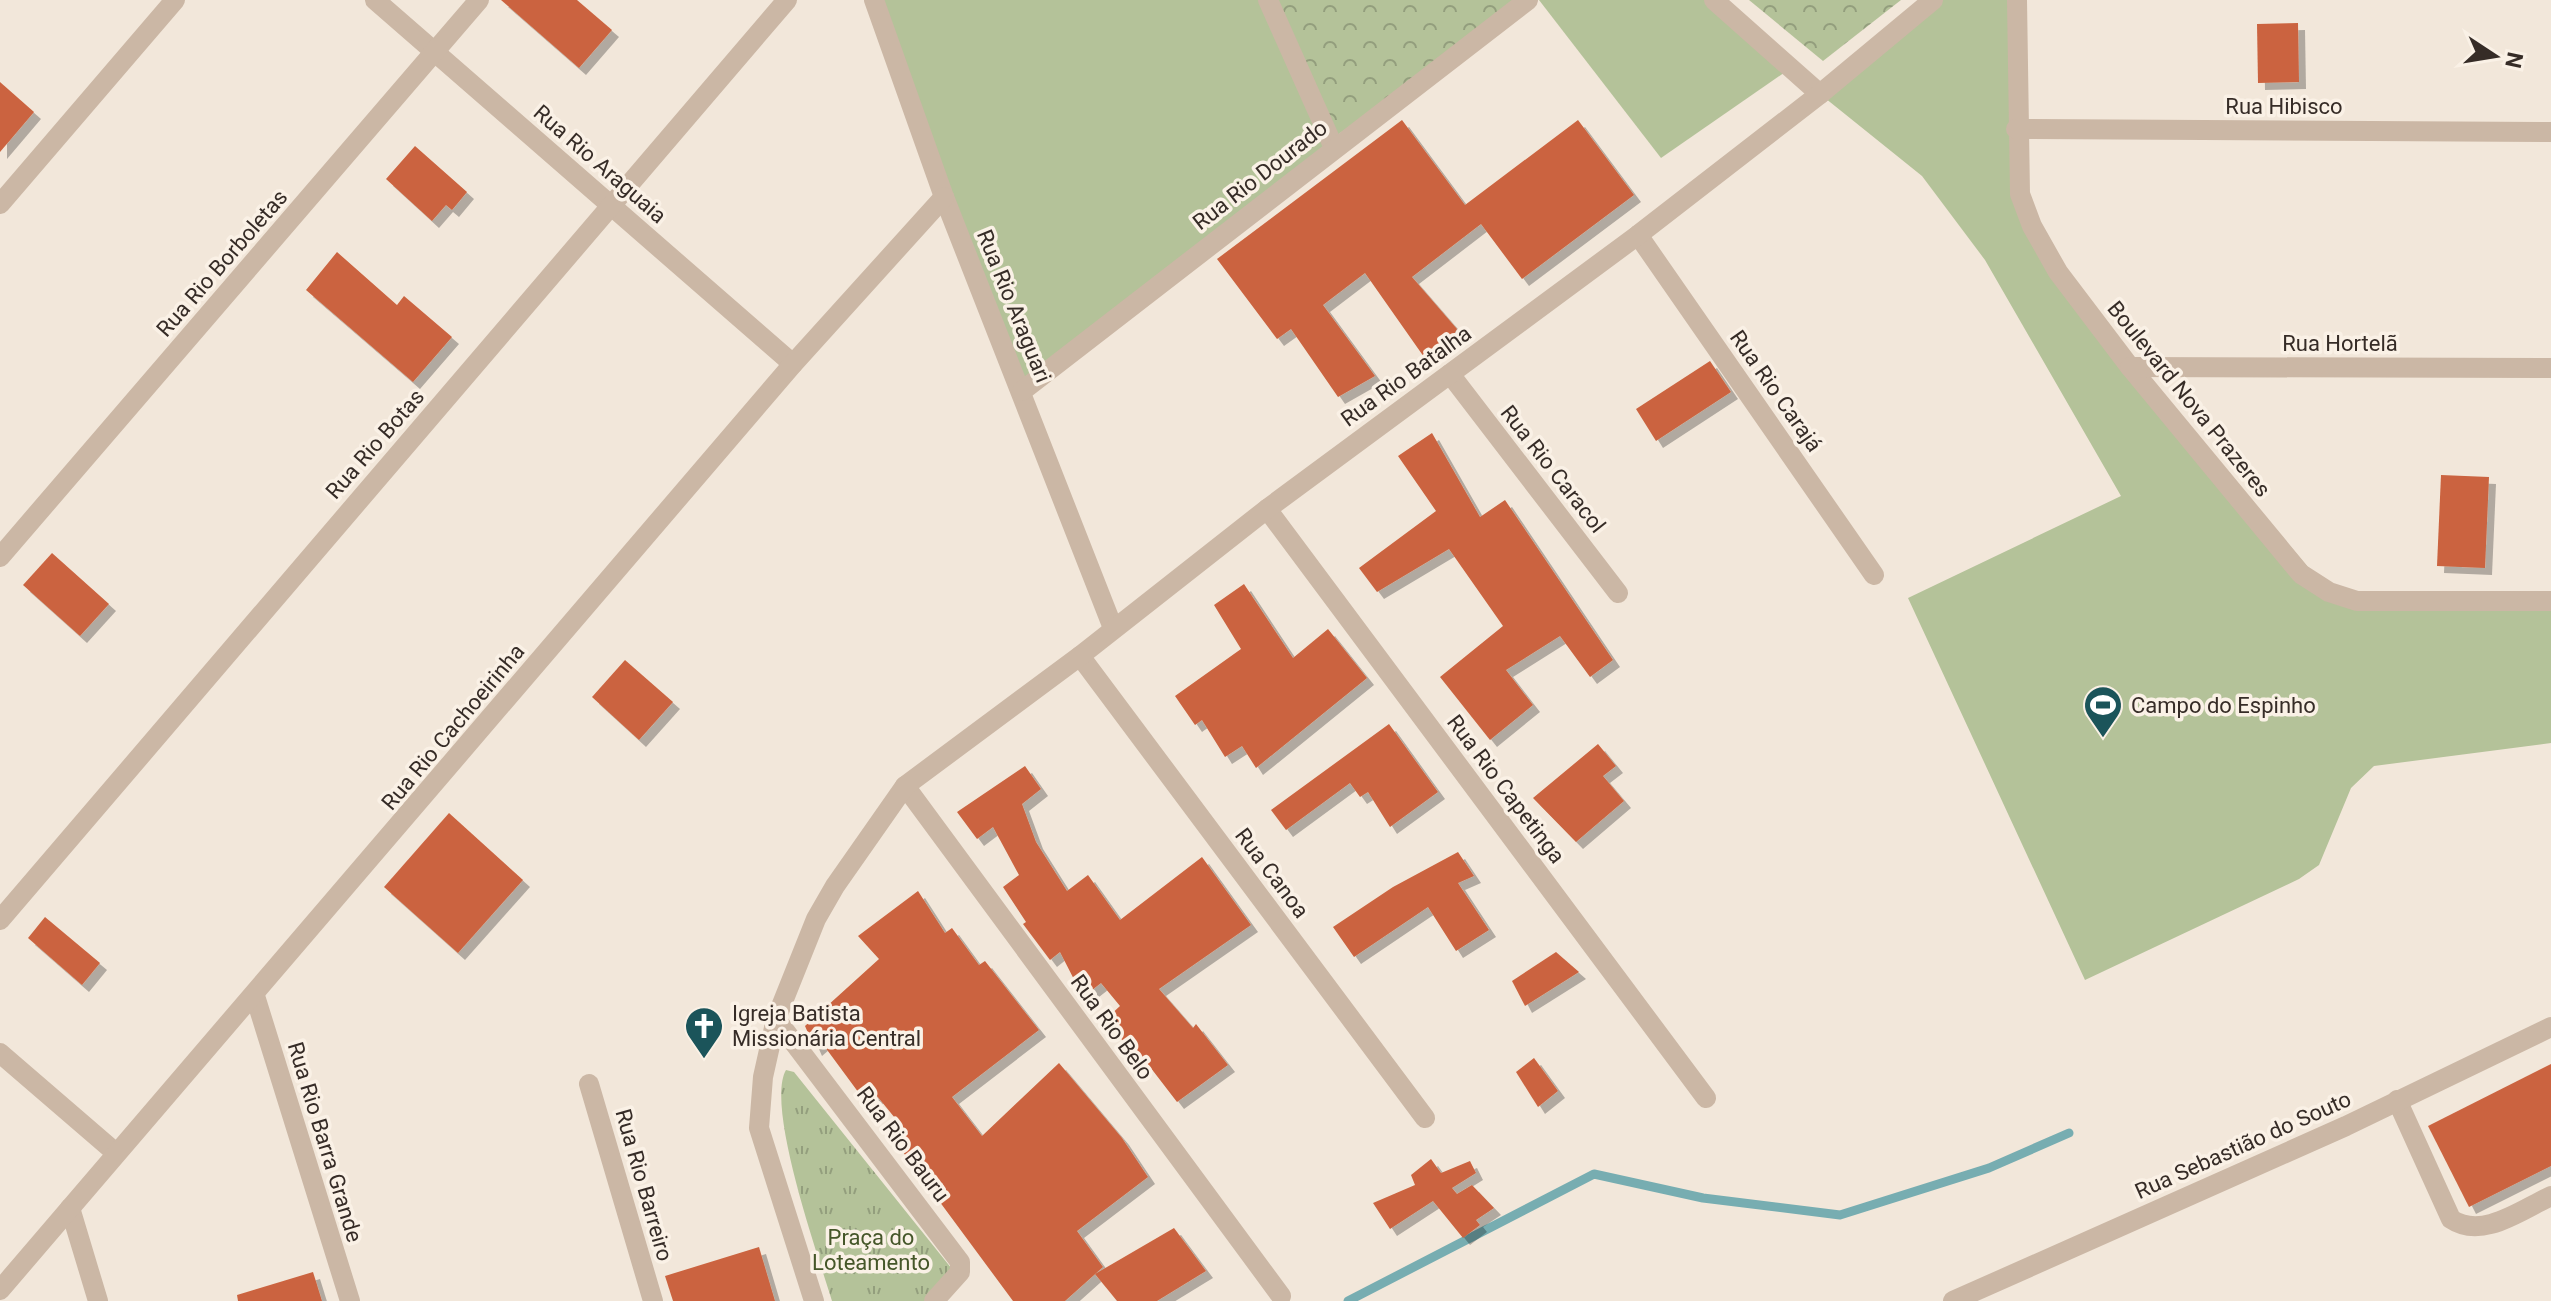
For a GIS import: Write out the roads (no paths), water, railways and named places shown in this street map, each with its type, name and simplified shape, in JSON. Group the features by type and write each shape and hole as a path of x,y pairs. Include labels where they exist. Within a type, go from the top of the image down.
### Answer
{"street":[{"path":"0,204 175,0"},
{"name":"Rua Rio Araguaia","path":"375,0 793,364"},
{"name":"Rua Rio Borboletas","path":"0,557 479,0"},
{"name":"Rua Rio Botas","path":"0,920 787,0"},
{"name":"Rua Rio Araguari","path":"874,0 944,197 1113,628"},
{"path":"1268,0 1334,148"},
{"name":"Rua Rio Dourado","path":"1022,391 1528,0"},
{"path":"1714,0 1820,94"},
{"name":"Rua Rio Batalha","path":"814,1301 759,1128 763,1077 776,1019 816,919 835,886 905,786 1080,656 1267,509 1638,235 1820,94 1933,0"},
{"name":"Boulevard Nova Prazeres","path":"2017,0 2016,129 2020,194 2032,226 2058,272 2130,367 2301,574 2329,592 2357,601 2551,601"},
{"name":"Rua Hibisco","path":"2016,129 2551,132"},
{"name":"Rua Rio Cachoeirinha","path":"0,1290 255,996 793,364 944,197"},
{"name":"Rua Rio Carajá","path":"1638,235 1874,575"},
{"name":"Rua Hortelã","path":"2130,367 2551,368"},
{"name":"Rua Rio Caracol","path":"1450,374 1618,593"},
{"name":"Rua Rio Capetinga","path":"1267,509 1706,1098"},
{"name":"Rua Canoa","path":"1080,656 1425,1118"},
{"name":"Rua Rio Belo","path":"905,786 1281,1296"},
{"name":"Rua Rio Barra Grande","path":"255,996 350,1301"},
{"name":"Rua Rio Bauru","path":"776,1019 960,1262 960,1272 934,1301"},
{"name":"Rua Sebastião do Souto","path":"1953,1301 2551,1027"},
{"path":"0,1053 116,1153"},
{"name":"Rua Rio Barreiro","path":"589,1084 653,1301"},
{"path":"2397,1100 2451,1219 2460,1225 2482,1228 2551,1196"},
{"path":"70,1208 98,1301"}],"waterway":[{"path":"1348,1301 1594,1174 1703,1198 1840,1215 1989,1168 2069,1133"}],"place":[{"name":"Campo do Espinho","path":"2103,739"},
{"name":"Igreja Batista Missionária Central","path":"704,1060"}],"park label":[{"name":"Praça do Loteamento","path":"871,1250"}]}
